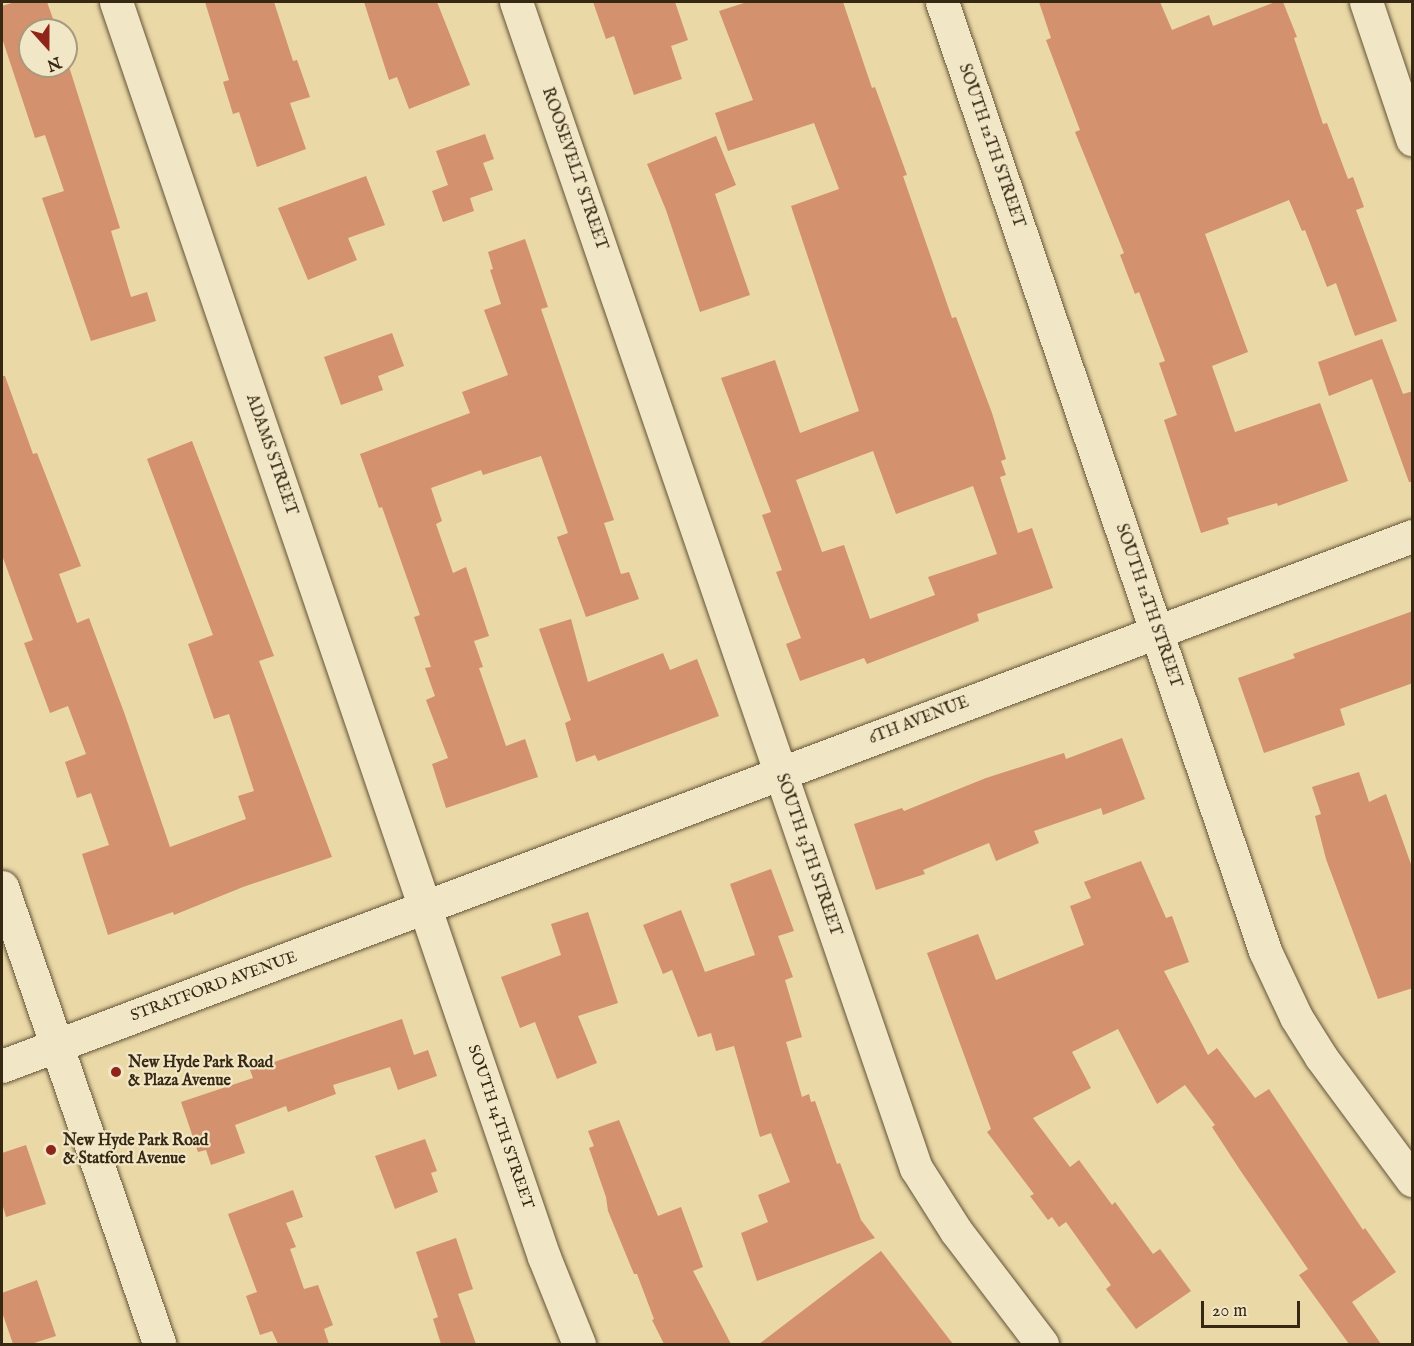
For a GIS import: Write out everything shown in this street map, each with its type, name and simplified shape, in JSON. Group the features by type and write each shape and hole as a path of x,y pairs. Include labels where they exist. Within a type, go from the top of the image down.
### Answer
{"street":[{"name":"ADAMS STREET","path":"116,2 426,908"},
{"name":"ROOSEVELT STREET","path":"516,2 631,337"},
{"name":"SOUTH 12TH STREET","path":"942,2 1265,951 1296,1017 1321,1057 1413,1180"},
{"path":"1366,2 1413,139"},
{"name":"SOUTH 13TH STREET","path":"631,337 916,1168 956,1231 1042,1344"},
{"name":"6TH AVENUE","path":"426,908 1413,536"},
{"path":"2,887 159,1344"},
{"name":"STRATFORD AVENUE","path":"2,1066 426,908"},
{"name":"SOUTH 14TH STREET","path":"426,908 544,1257 579,1344"}],"building":[{"path":"15,2 47,2 53,18 18,18 18,78 73,78 120,228 111,231 131,297 147,292 156,321 91,341 42,198 64,191 45,135 35,138 2,38 2,6"},
{"path":"205,2 274,2 293,61 297,60 310,97 290,103 306,149 257,167 239,112 233,114 223,82 229,80"},
{"path":"364,2 437,2 470,85 409,109 397,77 389,80"},
{"path":"593,2 675,2 688,40 671,46 682,79 634,95 614,36 606,39"},
{"path":"747,2 843,2 872,88 875,87 907,175 903,176 952,318 956,317 992,413 1006,459 1001,461 1006,475 1000,477 1018,533 1032,528 1053,588 977,614 979,621 867,664 864,658 800,681 786,644 801,638 776,572 782,570 762,515 771,512 721,378 775,360 800,433 859,411 791,206 839,189 814,123 728,151 715,113 753,100 719,11","holes":["873,451 896,514 973,486 997,554 928,577 935,595 870,619 844,545 822,552 796,480"]},
{"path":"1039,2 1160,2 1172,30 1209,15 1213,26 1275,2 1283,2 1297,37 1294,38 1323,124 1327,123 1348,179 1353,177 1364,207 1356,210 1397,321 1355,336 1336,283 1327,287 1305,230 1302,231 1289,200 1205,234 1248,352 1212,366 1235,432 1320,403 1348,481 1278,506 1277,503 1227,518 1229,524 1201,533 1164,420 1177,415 1159,363 1165,361 1139,292 1135,294 1120,255 1124,253 1075,132 1080,130 1046,40 1051,38"},
{"path":"485,134 494,159 483,163 493,190 470,198 474,211 443,222 432,191 448,185 436,151"},
{"path":"716,136 736,185 715,194 750,295 700,312 666,210 647,164"},
{"path":"366,176 385,225 348,238 357,260 308,280 278,208"},
{"path":"525,239 548,307 541,309 614,520 604,523 621,574 629,572 639,599 586,617 557,537 568,533 541,456 483,475 481,470 431,488 442,521 436,524 453,573 466,567 489,636 474,641 483,667 479,668 506,746 525,739 538,777 446,808 432,764 448,758 426,700 435,696 425,668 431,667 414,617 420,615 382,507 379,508 360,454 470,413 462,392 508,375 484,310 501,304 490,270 493,269 488,252"},
{"path":"392,333 404,366 378,376 383,390 341,405 324,357"},
{"path":"1382,339 1403,394 1413,391 1413,482 1409,482 1372,379 1329,396 1318,362"},
{"path":"2,376 5,376 33,454 37,453 81,566 59,574 77,623 89,618 170,847 246,819 238,796 254,791 229,714 214,719 188,644 213,635 147,459 192,441 274,656 259,661 332,857 243,887 174,915 173,912 108,935 82,854 109,845 91,793 77,798 65,762 86,754 68,706 50,713 24,643 33,640 2,555"},
{"path":"1413,611 1413,683 1340,709 1345,725 1264,753 1238,678 1295,658 1293,654"},
{"path":"571,619 588,682 663,653 670,670 697,659 719,716 598,761 595,755 576,762 565,723 571,720 539,629"},
{"path":"1122,738 1145,799 1103,815 1101,808 1034,831 1039,843 996,861 989,843 923,870 925,874 876,890 854,824 902,808 904,811 986,778 1064,753 1066,759"},
{"path":"1359,772 1369,802 1386,794 1413,870 1413,988 1378,999 1326,859 1315,816 1321,814 1312,787"},
{"path":"1141,861 1166,918 1172,916 1189,962 1164,971 1208,1055 1217,1048 1255,1098 1269,1089 1363,1230 1365,1228 1396,1272 1352,1302 1381,1344 1349,1344 1299,1275 1308,1269 1212,1127 1215,1125 1185,1085 1157,1104 1118,1029 1072,1052 1091,1088 1033,1118 1070,1167 1079,1160 1112,1205 1115,1202 1153,1254 1160,1249 1191,1291 1136,1329 1106,1289 1111,1285 1066,1222 1059,1227 1052,1217 1048,1220 1030,1196 1034,1194 987,1132 991,1129 927,953 978,934 996,980 1084,945 1070,906 1091,898 1084,882"},
{"path":"771,869 794,931 778,936 793,977 785,980 802,1037 786,1042 802,1097 809,1094 811,1102 815,1101 837,1164 840,1163 861,1220 875,1238 757,1281 741,1233 768,1222 758,1195 790,1182 771,1133 760,1137 734,1046 716,1051 711,1033 698,1037 672,970 663,974 643,925 681,910 705,972 755,955 730,884"},
{"path":"588,912 618,1003 578,1016 597,1063 557,1079 535,1022 520,1028 501,977 561,955 551,924"},
{"path":"402,1019 414,1055 428,1050 437,1076 398,1090 390,1067 333,1085 336,1094 288,1112 286,1106 235,1125 245,1153 211,1165 206,1150 198,1152 181,1102 253,1078 250,1070"},
{"path":"619,1120 658,1216 681,1207 703,1267 693,1271 731,1344 664,1344 652,1320 654,1319 637,1274 634,1274 608,1211 606,1197 589,1148 594,1146 588,1131"},
{"path":"425,1139 437,1171 431,1173 438,1192 395,1209 375,1156"},
{"path":"26,1145 46,1204 6,1217 2,1203 2,1153"},
{"path":"293,1190 303,1217 286,1223 296,1247 290,1249 304,1289 318,1285 333,1325 324,1329 329,1344 278,1344 272,1331 260,1335 246,1296 257,1292 228,1214"},
{"path":"456,1238 473,1289 458,1294 476,1344 441,1344 433,1319 438,1317 416,1252"},
{"path":"881,1251 953,1344 759,1344"},
{"path":"37,1280 56,1336 31,1344 13,1344 2,1312 2,1293"}],"place":[{"name":"New Hyde Park Road & Plaza Avenue","path":"116,1072"},
{"name":"New Hyde Park Road & Statford Avenue","path":"51,1150"}]}
